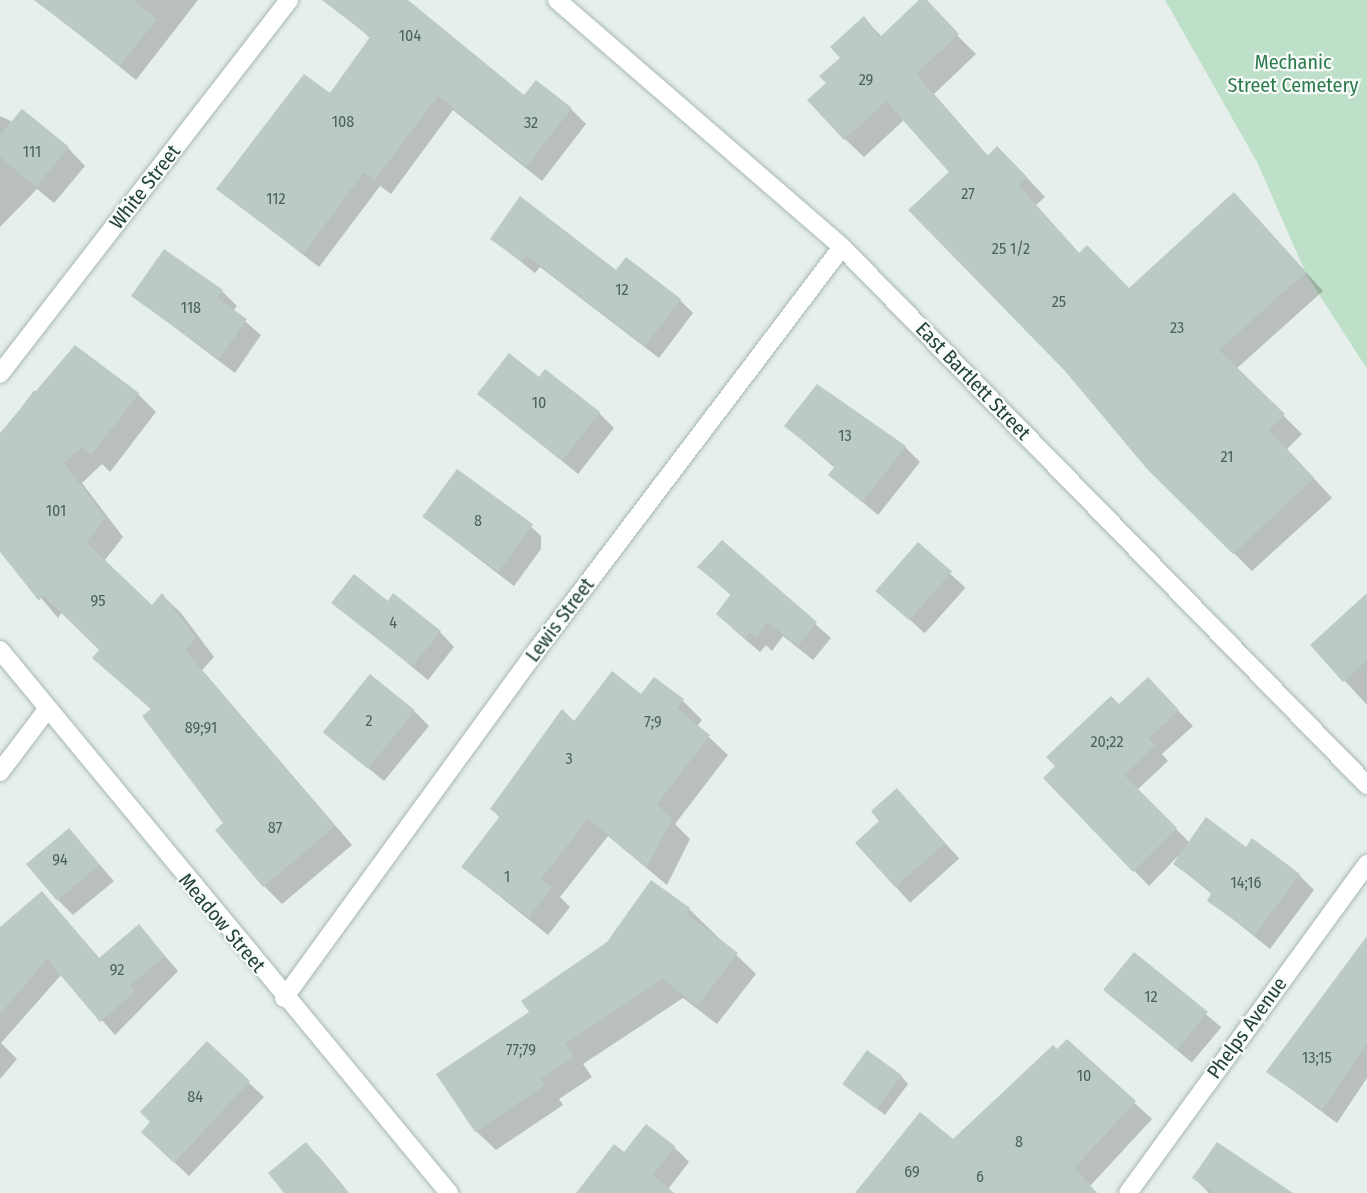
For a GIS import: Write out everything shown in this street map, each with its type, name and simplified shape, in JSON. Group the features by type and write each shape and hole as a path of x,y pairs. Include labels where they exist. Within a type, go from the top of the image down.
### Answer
{"street":[{"name":"White Street","path":"0,374 290,0"},
{"name":"East Bartlett Street","path":"557,0 842,247 1367,785"},
{"name":"Lewis Street","path":"284,998 537,650 842,247"},
{"name":"Meadow Street","path":"0,650 46,711 449,1193"},
{"path":"0,772 46,711"},
{"name":"Phelps Avenue","path":"1128,1193 1367,864"}],"green space":[{"name":"Mechanic Street Cemetery","path":"1165,0 1367,0 1367,369 1306,274 1257,162"}],"building":[{"path":"34,0 133,0 157,19 120,66"},
{"path":"322,0 408,0 524,95 536,80 572,108 526,167 438,96 375,180 364,172 303,254 216,189 304,74 330,93 370,37"},
{"path":"919,0 927,0 959,34 916,74 987,156 997,146 1027,177 1019,186 1079,253 1087,245 1129,288 1234,192 1306,272 1219,350 1285,414 1269,430 1314,478 1233,554 1147,469 1065,371 908,210 949,172 886,101 844,140 807,100 826,83 819,76 840,58 830,47 864,16 880,37"},
{"path":"22,109 69,147 36,187 0,157 0,135"},
{"path":"520,196 616,270 626,257 681,299 645,346 526,255 522,262 490,239"},
{"path":"164,249 223,290 217,298 247,319 219,359 131,296"},
{"path":"75,345 139,393 91,455 82,447 64,463 106,518 86,542 152,605 162,593 196,638 185,650 335,826 263,887 215,830 223,823 142,716 151,709 92,658 99,650 43,595 39,601 0,552 0,433"},
{"path":"509,353 539,377 545,369 600,412 562,461 477,394"},
{"path":"817,384 906,446 862,502 828,475 835,466 784,426"},
{"path":"457,469 533,524 498,572 422,517"},
{"path":"722,540 817,622 798,646 767,622 756,637 750,632 745,639 716,614 731,594 697,567"},
{"path":"918,542 952,572 909,621 875,591"},
{"path":"354,574 388,601 393,593 441,631 412,666 331,603"},
{"path":"1367,593 1367,660 1343,682 1310,645"},
{"path":"612,671 641,694 654,677 684,699 677,709 710,735 657,804 672,819 647,867 588,819 541,879 552,887 529,917 461,867 500,816 490,809 562,709 574,721"},
{"path":"370,674 415,711 368,769 323,732"},
{"path":"1148,677 1179,710 1148,739 1155,745 1124,775 1177,828 1133,872 1043,778 1055,766 1046,757 1111,696 1119,704"},
{"path":"897,788 945,843 895,887 855,843 879,821 871,811"},
{"path":"1206,817 1246,847 1252,838 1300,874 1255,935 1207,901 1212,892 1173,864"},
{"path":"69,828 100,865 57,901 26,864"},
{"path":"651,880 690,908 686,913 738,953 697,1006 663,979 565,1044 574,1057 541,1079 545,1085 475,1132 436,1074 529,1012 521,1001 607,942"},
{"path":"42,891 99,958 139,924 165,956 130,986 135,992 100,1022 47,959 0,1014 0,927"},
{"path":"1367,936 1367,1043 1322,1110 1266,1072"},
{"path":"1134,952 1208,1012 1177,1050 1103,990"},
{"path":"1067,1039 1136,1101 1074,1168 1097,1193 855,1193 920,1112 953,1139 1053,1045 1057,1049"},
{"path":"207,1041 250,1081 174,1163 141,1132 150,1122 140,1112"},
{"path":"867,1050 902,1075 877,1109 842,1084"},
{"path":"646,1124 675,1146 653,1175 674,1193 576,1193 614,1144 624,1152"},
{"path":"306,1142 348,1193 284,1193 268,1173"},
{"path":"1217,1142 1293,1193 1214,1193 1192,1178"}]}
